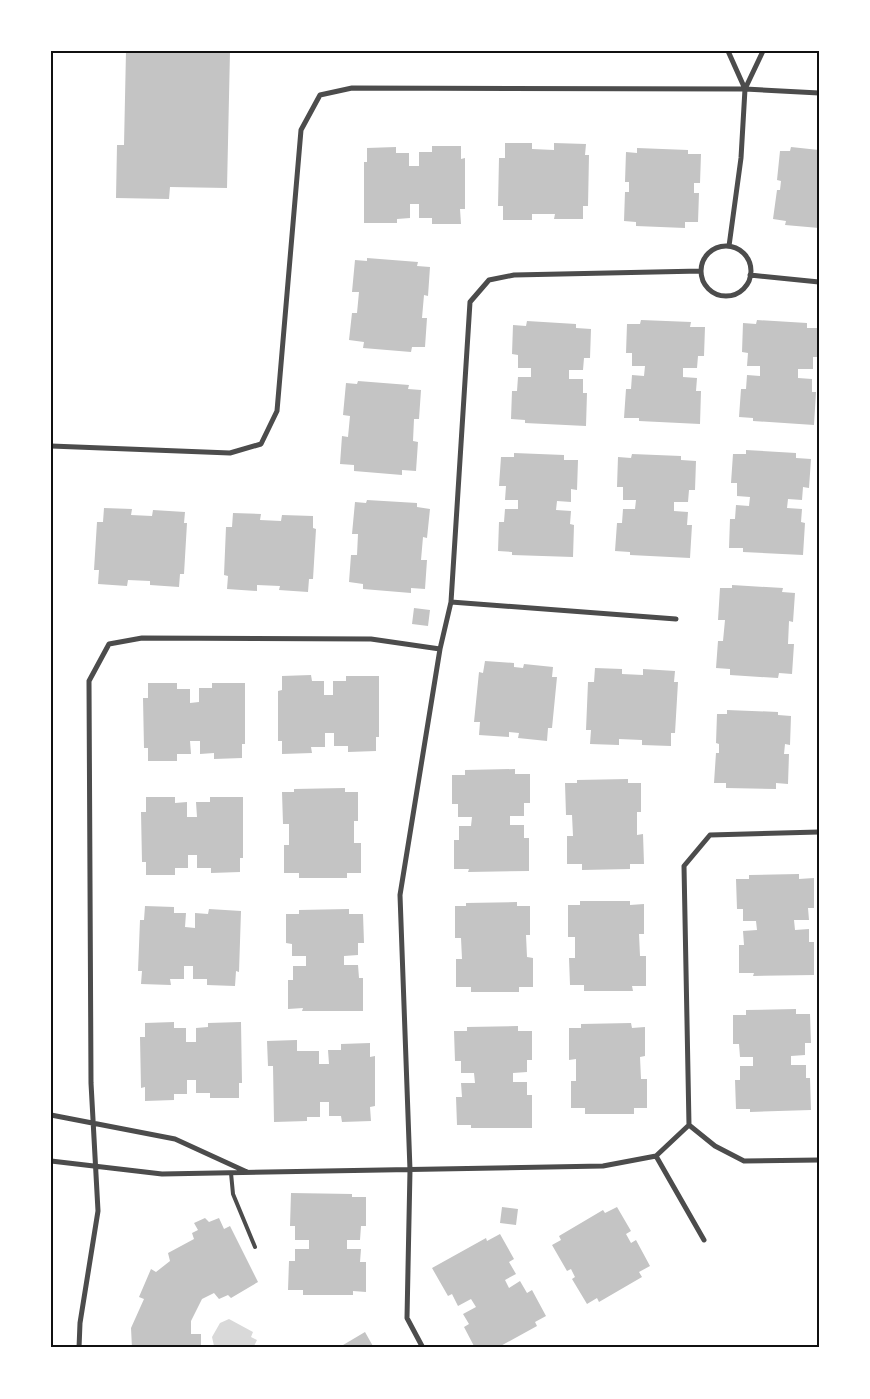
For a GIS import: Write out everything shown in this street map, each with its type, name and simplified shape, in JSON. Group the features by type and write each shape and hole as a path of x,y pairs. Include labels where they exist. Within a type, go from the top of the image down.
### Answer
{"street":[{"path":"728,51 745,89"},
{"path":"729,246 741,158 745,89 763,51"},
{"path":"51,446 230,453 261,444 277,412 300,130 320,95 352,88 745,89 819,93"},
{"path":"729,246 743,253 750,267 750,275 742,289 736,294 720,295 712,292 706,286 700,271 709,252 715,248 729,246"},
{"path":"423,1348 407,1318 410,1170 400,895 440,650 451,602 470,302 489,280 514,275 700,271"},
{"path":"750,275 819,282"},
{"path":"451,602 676,619"},
{"path":"79,1348 80,1323 98,1212 93,1122 89,681 109,644 142,638 371,639 440,650"},
{"path":"51,1162 94,1165 162,1174 603,1166 656,1156 689,1125 684,866 710,835 819,832"},
{"path":"51,1115 175,1139 250,1173"},
{"path":"689,1125 715,1146 744,1162 819,1160"},
{"path":"656,1156 704,1240"}],"lane":[{"path":"231,1173 233,1194 255,1247"}],"shaded area":[{"path":"229,1319 253,1332 251,1337 257,1340 253,1348 218,1348 214,1346 212,1337 220,1323"}],"building":[{"path":"126,51 230,51 227,188 170,187 169,199 116,198 117,145 124,145"},
{"path":"505,143 532,143 532,149 554,150 554,143 586,144 585,155 589,155 588,206 583,206 583,219 554,219 555,214 532,214 532,220 503,220 503,206 498,206 499,158 505,158"},
{"path":"432,146 461,146 461,159 465,158 465,209 460,209 461,224 432,224 432,218 419,218 419,204 410,204 410,218 397,219 397,223 364,223 364,162 367,162 367,148 396,147 396,153 409,153 409,166 419,166 419,152 432,152"},
{"path":"791,147 819,150 819,228 785,225 786,221 773,219 777,190 780,190 781,181 777,180 780,151 790,151"},
{"path":"637,148 688,150 688,154 701,154 700,183 694,183 694,193 699,193 698,222 685,222 685,228 636,226 636,222 624,221 625,192 629,192 629,182 625,182 626,152 637,153"},
{"path":"367,258 418,262 417,266 430,267 428,296 424,295 422,318 427,318 425,347 412,347 411,352 363,348 364,342 349,340 352,313 357,313 359,292 352,292 355,260 367,261"},
{"path":"641,320 691,322 690,327 705,327 704,356 698,356 697,368 683,368 683,377 697,378 696,391 701,391 700,424 639,421 639,418 624,418 626,389 631,389 632,375 644,376 645,366 632,366 632,353 626,353 627,324 640,324"},
{"path":"757,320 807,323 807,328 819,328 819,357 813,357 813,369 798,369 798,378 812,379 812,392 816,392 814,425 753,421 753,418 739,417 741,389 746,389 747,375 760,376 760,366 747,366 748,353 742,352 743,323 756,324"},
{"path":"527,321 576,324 576,328 591,329 590,358 584,358 583,370 569,370 569,379 583,379 583,393 587,393 586,426 525,423 525,420 511,419 512,391 517,391 518,377 531,377 531,368 518,368 518,355 512,354 513,325 526,326"},
{"path":"358,381 409,385 408,389 421,390 419,419 414,419 413,441 418,442 416,471 402,470 402,475 354,471 354,465 340,464 342,436 348,437 350,416 343,415 346,383 357,384"},
{"path":"746,450 796,453 796,458 811,459 809,488 803,487 802,500 788,499 787,508 802,509 801,522 805,523 803,555 743,552 743,548 729,548 730,519 735,519 736,505 749,506 750,497 737,496 737,483 731,483 733,454 746,454"},
{"path":"514,453 564,455 564,460 578,460 577,490 571,489 571,502 557,501 556,510 571,511 570,524 574,525 573,557 512,555 512,552 498,551 499,522 504,522 505,509 518,509 518,500 505,500 506,486 499,486 501,457 514,457"},
{"path":"632,454 681,456 681,460 696,461 695,490 689,490 688,502 674,502 674,511 688,512 687,525 692,525 690,558 630,555 630,552 615,551 617,523 622,523 623,509 635,509 636,500 623,500 623,487 617,487 618,457 631,458"},
{"path":"367,500 417,503 417,507 430,509 427,538 423,537 421,560 427,560 425,589 411,588 411,593 363,589 363,584 349,582 351,555 357,555 358,534 352,534 355,502 366,503"},
{"path":"104,508 132,509 131,515 152,516 153,510 185,512 184,523 187,523 184,574 180,574 179,587 150,585 150,581 128,580 127,586 98,584 99,570 94,570 97,522 103,522"},
{"path":"233,513 261,514 260,520 281,521 282,515 313,516 313,528 316,529 313,579 309,579 308,592 279,590 280,586 257,585 257,591 227,589 228,576 224,575 226,527 232,527"},
{"path":"732,585 783,588 782,592 795,593 793,622 789,621 788,644 794,644 792,674 779,673 778,678 730,675 730,669 716,668 718,641 723,641 725,620 718,620 720,588 732,588"},
{"path":"414,608 430,610 428,626 412,624"},
{"path":"485,661 514,663 514,667 523,668 524,664 553,667 552,677 557,677 552,728 548,728 547,741 518,738 519,733 509,732 509,737 479,735 480,722 474,722 479,672 483,673"},
{"path":"595,668 622,669 622,674 643,675 643,669 675,671 674,682 678,682 675,733 671,733 671,746 642,745 642,740 619,739 619,745 590,744 591,730 586,730 588,682 594,682"},
{"path":"311,675 312,681 324,681 324,695 333,695 333,681 346,681 346,676 379,676 379,737 376,737 376,751 348,752 348,746 334,746 334,733 325,733 325,747 311,747 312,753 282,754 282,741 278,741 278,691 282,690 282,676"},
{"path":"148,683 177,683 177,689 190,689 190,703 199,702 199,688 212,688 212,683 245,683 245,744 242,744 242,758 214,759 214,753 200,754 200,741 190,741 191,754 177,754 177,761 148,761 148,748 144,748 143,698 148,698"},
{"path":"727,710 778,712 778,715 791,716 790,745 785,744 784,754 789,754 788,784 776,783 776,789 726,788 726,783 714,783 716,753 719,753 719,744 716,743 717,714 727,714"},
{"path":"515,769 515,774 530,774 530,803 524,803 524,816 510,816 510,825 524,825 524,838 529,838 529,871 468,872 469,869 454,869 454,840 459,840 459,826 471,826 472,817 458,817 458,804 452,804 452,775 465,775 465,770"},
{"path":"628,779 628,783 641,783 641,812 637,812 637,835 643,834 644,864 630,864 630,869 582,870 582,864 567,864 567,836 573,836 572,815 566,815 565,783 577,783 577,780"},
{"path":"345,788 345,792 358,792 358,821 354,821 354,843 361,843 361,873 347,873 347,878 299,878 299,873 284,873 284,845 289,845 289,824 283,824 282,792 294,792 294,789"},
{"path":"146,797 175,797 175,803 187,802 187,817 197,817 196,802 210,802 210,797 243,797 243,858 240,858 240,872 211,873 211,868 197,868 197,855 188,855 188,868 175,868 175,875 146,875 146,862 142,862 141,812 146,812"},
{"path":"799,874 799,879 814,878 814,908 808,908 809,920 794,920 795,930 809,929 809,942 814,942 814,975 753,976 754,973 739,973 739,945 744,945 743,931 757,930 756,921 743,921 743,909 737,909 736,879 749,879 749,875"},
{"path":"580,901 630,901 630,905 644,904 644,934 639,934 640,956 646,956 646,986 632,986 633,991 584,991 584,985 570,985 569,958 575,958 575,937 568,937 568,905 580,905"},
{"path":"517,902 517,906 530,906 530,935 526,935 527,957 533,958 533,987 519,987 519,992 471,992 471,987 456,987 456,959 462,959 461,938 455,938 455,906 466,906 466,903"},
{"path":"145,906 174,907 174,913 186,913 185,927 195,928 195,913 208,914 209,909 241,911 239,972 236,971 235,986 207,985 207,979 193,979 193,966 184,966 184,979 170,979 171,985 141,984 142,971 138,971 140,920 144,920"},
{"path":"349,909 349,914 363,914 364,943 358,943 358,955 344,956 344,965 358,965 359,978 363,978 363,1011 302,1011 303,1008 288,1009 288,980 293,980 293,966 306,966 306,956 292,956 292,944 286,943 286,914 299,914 299,910"},
{"path":"796,1009 796,1014 810,1014 811,1043 805,1043 805,1055 791,1056 791,1065 806,1065 806,1078 810,1078 811,1110 750,1112 750,1109 736,1109 735,1080 740,1080 740,1066 753,1066 753,1057 740,1057 739,1044 733,1044 733,1015 746,1015 746,1010"},
{"path":"174,1022 174,1028 186,1028 186,1042 196,1042 196,1028 208,1027 208,1023 241,1022 242,1083 239,1083 239,1098 210,1098 210,1093 196,1093 196,1080 187,1080 187,1094 174,1094 174,1100 145,1101 145,1087 141,1088 140,1037 145,1037 145,1023"},
{"path":"631,1023 632,1028 645,1027 645,1056 640,1057 641,1079 647,1079 647,1108 634,1108 634,1114 585,1114 585,1108 571,1108 571,1081 576,1081 576,1059 569,1060 569,1028 581,1028 581,1024"},
{"path":"518,1026 518,1031 532,1031 532,1060 527,1060 527,1072 513,1073 513,1082 527,1082 527,1095 532,1095 532,1128 471,1128 471,1125 457,1125 456,1097 462,1097 461,1083 475,1083 474,1073 461,1073 461,1061 455,1061 454,1031 467,1031 467,1027"},
{"path":"297,1040 297,1051 319,1051 319,1064 329,1064 328,1050 341,1050 341,1044 370,1043 370,1057 375,1056 375,1106 370,1107 371,1121 342,1122 341,1116 329,1116 329,1102 320,1102 320,1117 307,1117 307,1121 274,1122 273,1066 268,1066 267,1041"},
{"path":"291,1193 352,1194 352,1197 366,1197 366,1226 361,1226 360,1240 347,1240 347,1249 361,1249 360,1262 366,1262 366,1292 353,1291 353,1295 303,1295 303,1290 288,1290 289,1261 295,1261 295,1249 309,1249 309,1240 295,1240 295,1226 290,1226"},
{"path":"502,1207 518,1209 516,1225 500,1223"},
{"path":"617,1207 631,1231 626,1234 631,1243 636,1240 650,1266 639,1272 642,1277 599,1302 597,1298 587,1304 572,1279 575,1277 571,1269 567,1271 552,1245 561,1240 559,1236 603,1210 605,1213"},
{"path":"205,1218 209,1222 219,1218 224,1229 230,1226 258,1282 231,1298 228,1295 219,1299 214,1293 202,1299 191,1321 191,1334 201,1334 201,1348 132,1348 131,1328 144,1299 139,1297 151,1269 156,1272 170,1261 168,1253 194,1239 192,1233 198,1230 194,1223"},
{"path":"500,1234 514,1259 509,1262 516,1274 505,1280 509,1288 520,1281 527,1293 532,1290 546,1316 535,1322 537,1326 497,1348 492,1348 491,1346 475,1348 464,1327 469,1324 463,1314 476,1307 471,1299 458,1306 452,1294 448,1296 432,1268 486,1238 487,1241"},
{"path":"365,1332 374,1348 338,1348"}]}
